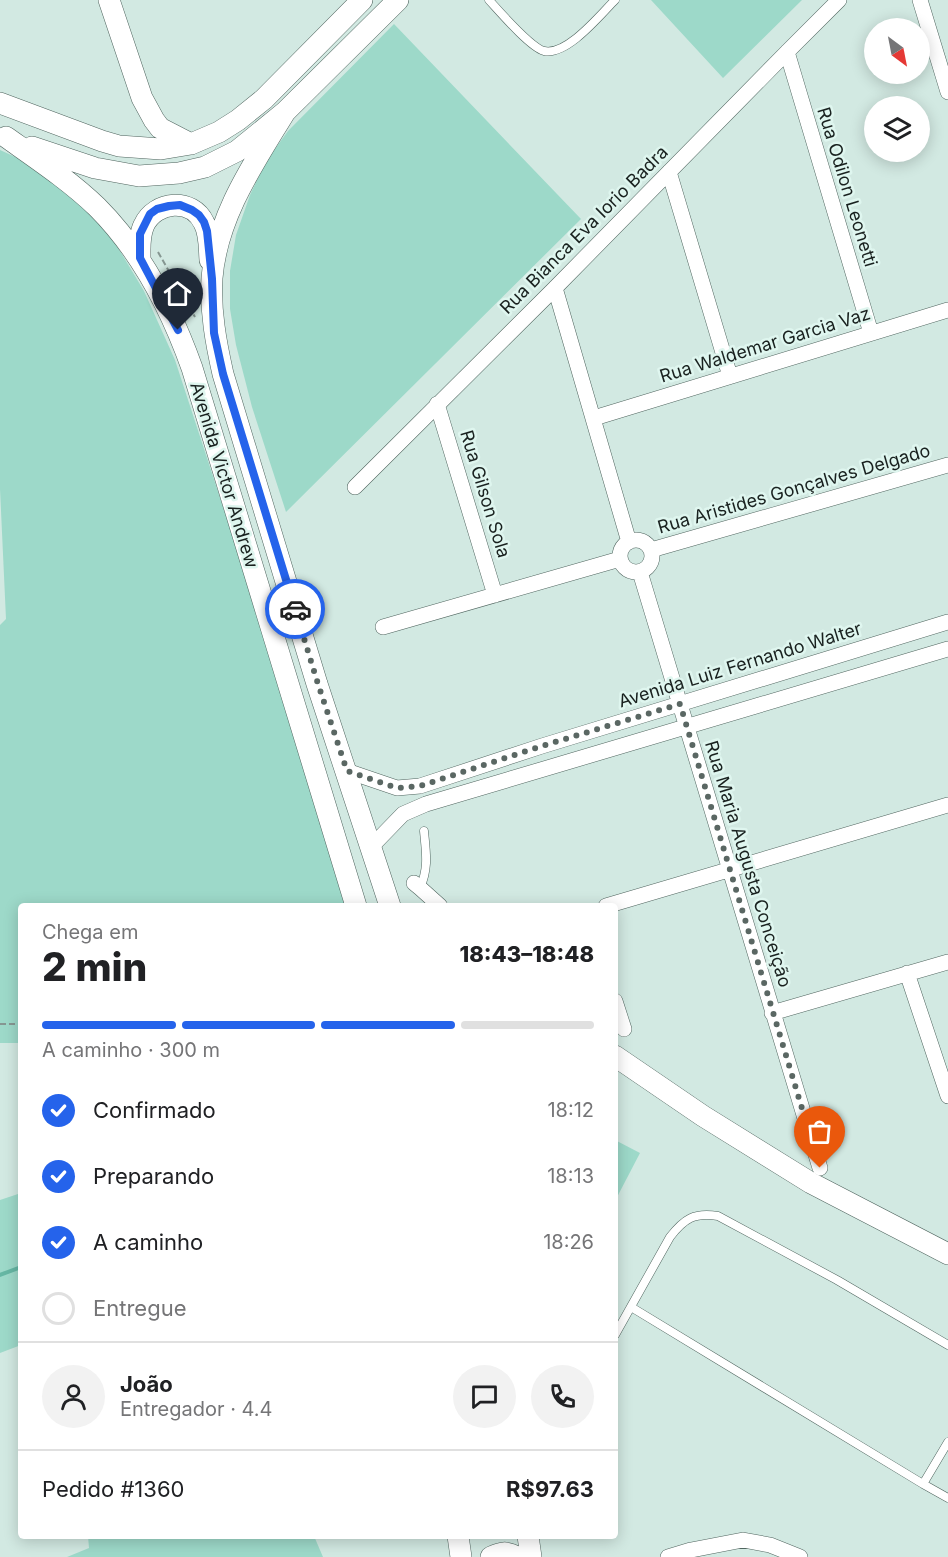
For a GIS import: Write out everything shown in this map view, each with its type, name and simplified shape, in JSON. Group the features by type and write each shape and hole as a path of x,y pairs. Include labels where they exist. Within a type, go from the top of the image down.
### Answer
{"main road":[{"path":"109,0 142,98 154,120 160,128 191,144"},
{"path":"0,103 119,146 161,149 191,144 219,132 264,99 362,0"},
{"path":"3,136 95,168 139,176 205,167 237,152 285,112 398,0"},
{"path":"119,146 142,125 142,98"},
{"name":"Avenida Victor Andrew","path":"285,112 241,184 225,224 212,279 214,333 223,374 318,684 389,903"},
{"name":"Avenida Victor Andrew","path":"3,136 61,177 97,207 140,258 178,330 192,368 355,903"},
{"path":"140,258 140,234 150,214 157,209 180,205 192,210 204,222 212,279"},
{"path":"618,1058 703,1116 811,1183 948,1254"},
{"path":"458,1539 461,1557"},
{"path":"528,1539 531,1557"},
{"path":"490,1557 501,1552 517,1557"}],"street":[{"name":"Rua Bianca Eva Iorio Badra","path":"355,487 839,0"},
{"path":"920,0 941,47 948,92"},
{"name":"Rua Odilon Leonetti","path":"787,51 870,333"},
{"path":"669,172 730,376"},
{"path":"555,288 629,542"},
{"name":"Rua Waldemar Garcia Vaz","path":"594,418 948,310"},
{"name":"Rua Gilson Sola","path":"437,404 495,595"},
{"name":"Rua Aristides Gonçalves Delgado","path":"651,550 948,465"},
{"path":"634,540 644,543 651,550 649,566 640,572 625,568 620,559 622,549 634,540"},
{"path":"383,627 620,559"},
{"name":"Rua Maria Augusta Conceição","path":"640,572 820,1168"},
{"name":"Avenida Luiz Fernando Walter","path":"347,771 397,788 420,786 542,746 948,622"},
{"path":"372,846 403,814 426,804 948,649"},
{"name":"Avenida Luiz Fernando Walter","path":"526,774 521,771 522,763 542,746"},
{"path":"616,903 948,805"},
{"path":"417,886 437,903"},
{"path":"772,1013 948,962"},
{"path":"907,974 948,1096"},
{"path":"618,1010 624,1029"},
{"path":"668,1557 743,1540 770,1545 800,1557"}],"lane":[{"path":"489,0 528,40 543,51 557,50 574,40 615,0"},
{"path":"417,886 425,877 427,865 424,831"},
{"path":"618,1330 670,1237 686,1221 704,1214 718,1216 837,1280 948,1345"},
{"path":"631,1307 948,1498"},
{"path":"923,1484 948,1442"}],"path":[{"path":"0,1024 18,1024"}],"green space":[{"path":"651,0 802,0 723,78"},
{"path":"394,24 581,219 286,512 252,407 236,345 230,309 230,271 236,235 250,195 266,161 288,131"},
{"path":"0,150 22,160 71,196 111,236 144,291 175,360 263,629 348,903 18,903 18,1043 0,1043 0,625 6,619 0,489"},
{"path":"618,1142 640,1153 618,1195"},
{"path":"18,1194 18,1346 0,1353 0,1200"},
{"path":"88,1539 315,1539 323,1557 67,1557 89,1548"}],"waterway":[{"path":"0,1275 18,1268"}],"way so far":[{"path":"295,609 347,771 397,788 420,786 680,704 820,1168"}],"route":[{"path":"178,330 140,258 140,234 150,214 157,209 180,205 199,215 207,231 214,333 223,374 295,609"}]}
